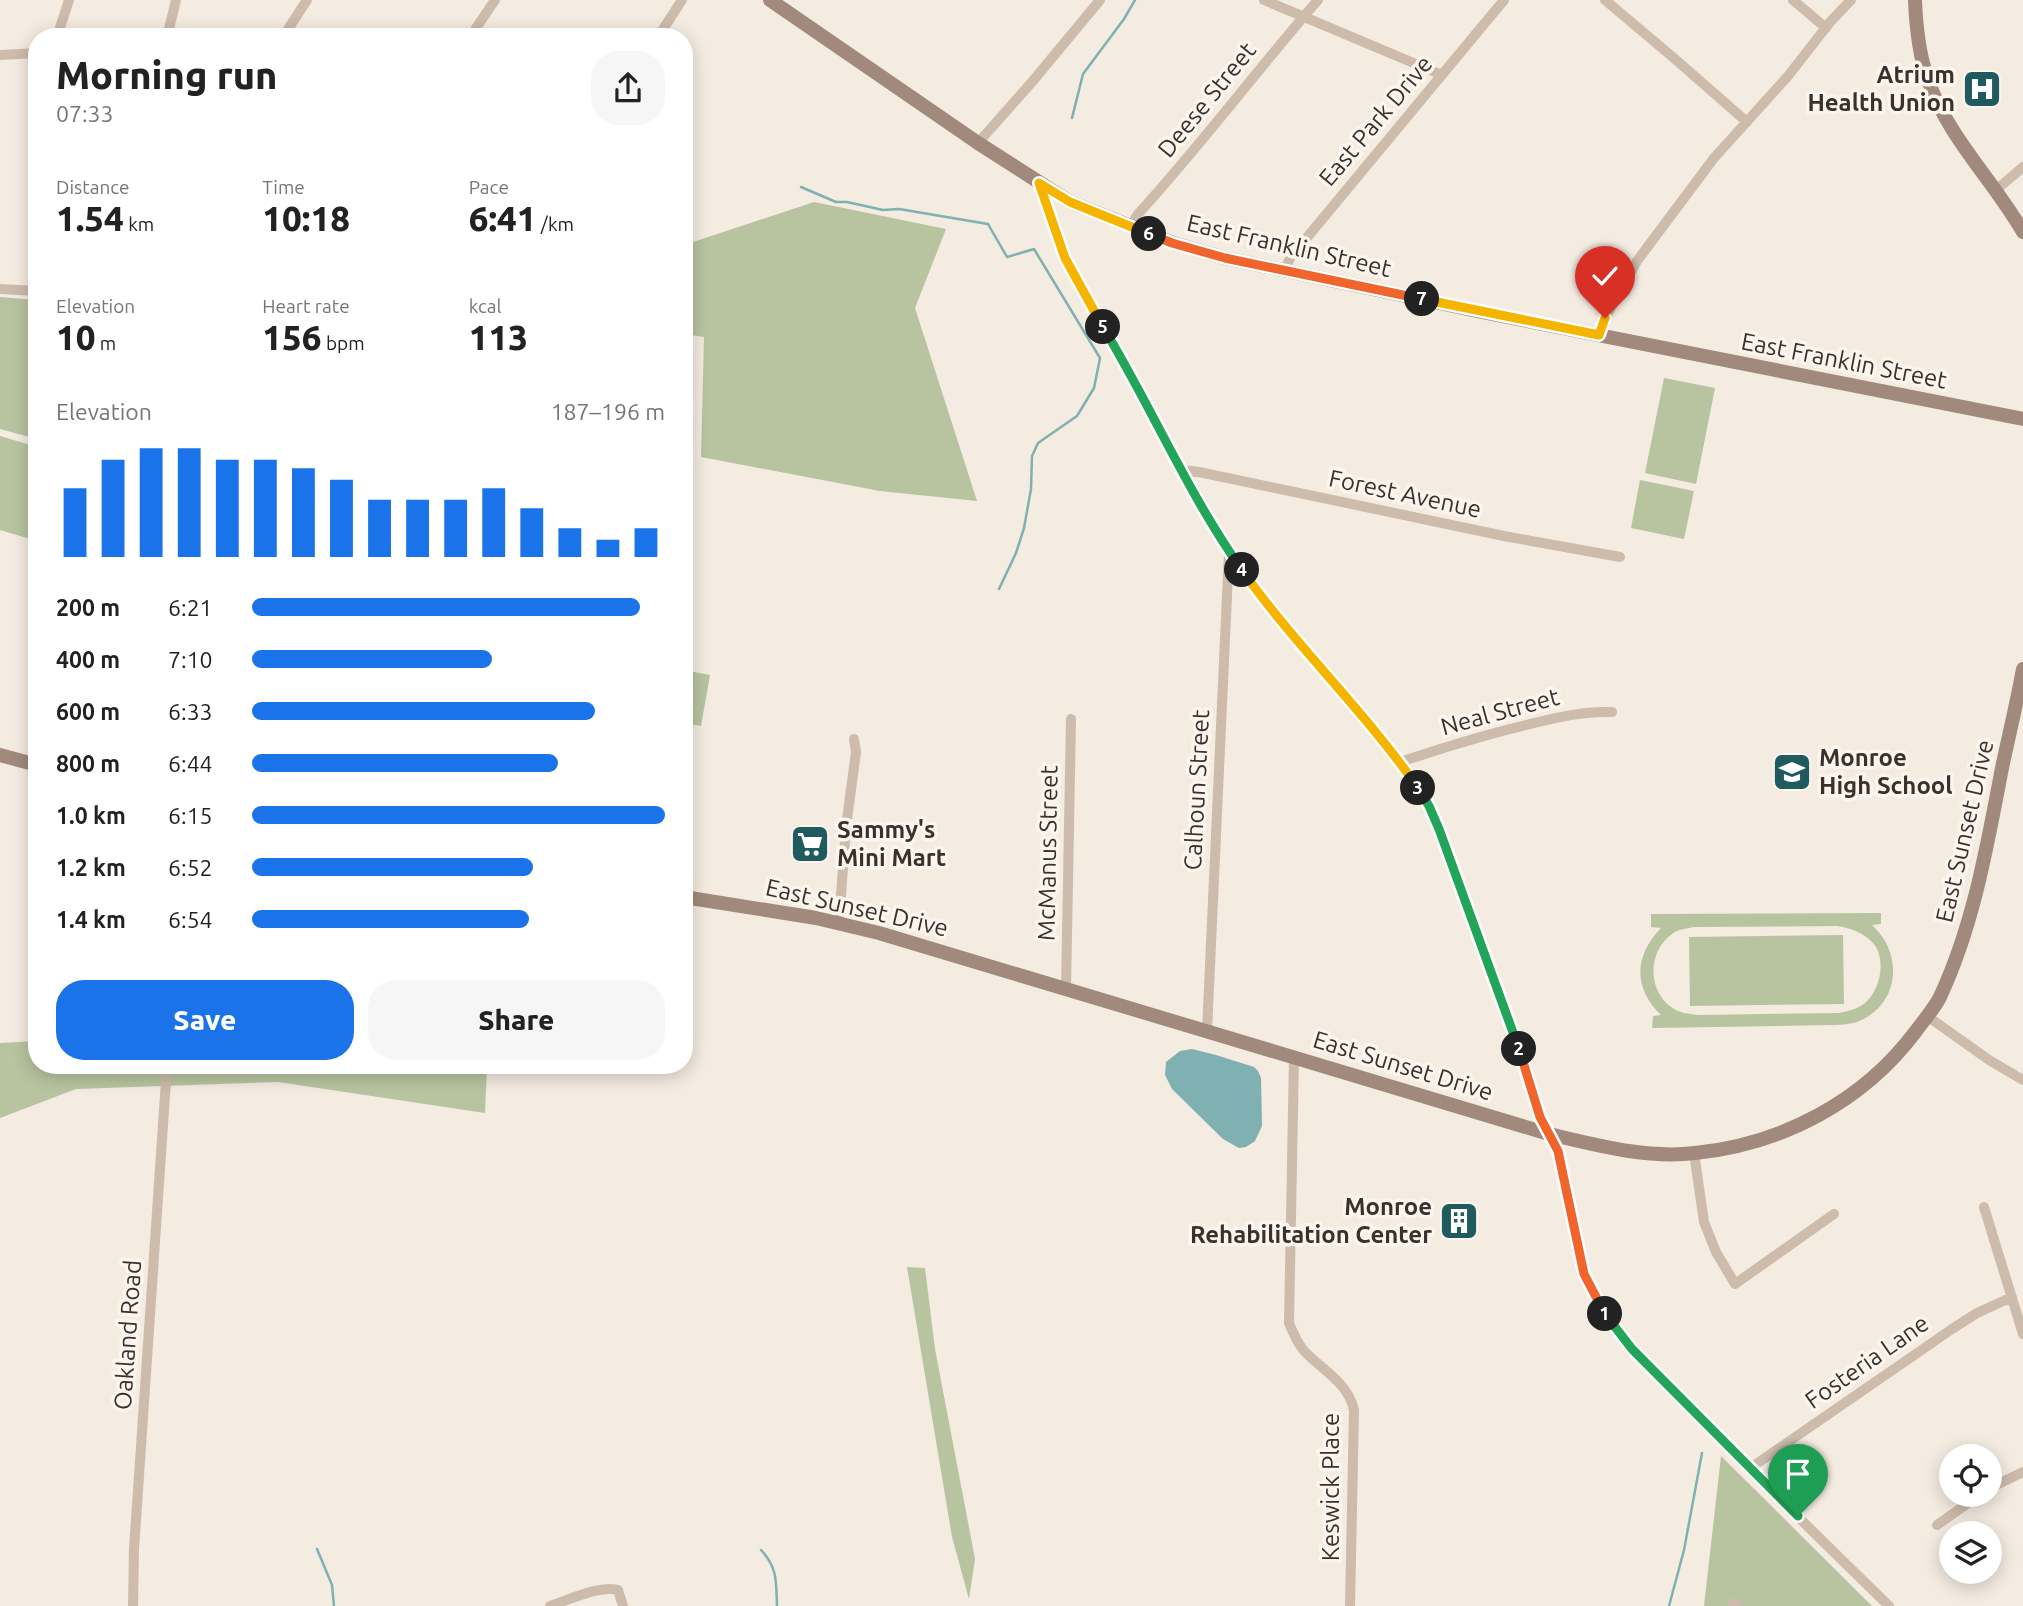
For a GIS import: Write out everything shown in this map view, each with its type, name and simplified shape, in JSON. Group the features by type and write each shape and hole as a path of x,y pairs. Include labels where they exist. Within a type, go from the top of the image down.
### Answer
{"street":[{"path":"60,28 69,0"},
{"path":"169,28 176,0"},
{"path":"289,28 307,0"},
{"path":"478,28 495,0"},
{"path":"664,28 682,0"},
{"name":"East Franklin Street","path":"770,0 978,143 1070,202 1172,243 1225,258 2023,419"},
{"path":"978,143 1100,0"},
{"path":"1264,0 1442,75"},
{"name":"Deese Street","path":"1130,227 1138,214 1318,0"},
{"name":"East Park Drive","path":"1285,270 1290,258 1504,0"},
{"path":"1605,0 1747,122"},
{"path":"1793,0 1826,27"},
{"path":"1599,335 1605,318 1637,261 1714,158 1788,76 1851,0"},
{"path":"1915,0 1922,59 1936,100 1947,122 2023,232"},
{"path":"0,55 28,53"},
{"path":"1996,190 2023,167"},
{"path":"1039,183 1065,258 1229,552 1250,582 1400,762 1429,806 1514,1035 1540,1117 1558,1151 1584,1274 1606,1317 1632,1349 1749,1469 1888,1606"},
{"path":"0,289 28,291"},
{"name":"Forest Avenue","path":"1182,470 1620,557"},
{"name":"Calhoun Street","path":"1207,1031 1229,552"},
{"name":"East Sunset Drive","path":"693,898 839,922 1549,1134 1636,1151 1694,1153 1739,1146 1796,1127 1856,1092 1899,1053 1939,1000 1965,935 1983,870 2023,669"},
{"name":"Neal Street","path":"1400,762 1474,738 1561,716 1590,711 1612,712"},
{"name":"McManus Street","path":"1066,988 1071,719"},
{"path":"839,922 846,827 856,752 854,738"},
{"path":"0,755 28,763"},
{"path":"1927,1016 1989,1060 2023,1080"},
{"name":"Keswick Place","path":"1294,1058 1289,1323 1304,1351 1329,1372 1351,1396 1353,1403 1350,1606"},
{"name":"Oakland Road","path":"133,1606 134,1549 166,1074"},
{"path":"1694,1153 1704,1222 1716,1252 1735,1284 1834,1214"},
{"path":"1984,1207 2023,1334"},
{"name":"Fosteria Lane","path":"1749,1469 1952,1329 1977,1313 2012,1297"},
{"path":"2002,1482 2023,1472"},
{"path":"1937,1525 1963,1507"},
{"path":"550,1606 610,1588 618,1590 623,1606"}],"green space":[{"path":"814,202 946,229 915,308 977,501 880,491 701,457 704,337 693,335 693,242"},
{"path":"0,297 28,299 28,437 0,429"},
{"path":"1664,378 1715,388 1696,484 1645,473"},
{"path":"0,436 28,444 28,538 0,530"},
{"path":"1640,480 1694,491 1684,539 1631,528"},
{"path":"693,672 710,675 701,726 693,725"},
{"path":"1881,913 1881,924 1872,925 1889,950 1893,978 1882,1004 1857,1022 1838,1025 1652,1028 1653,1016 1661,1015 1645,994 1640,972 1646,950 1661,928 1651,927 1651,914","holes":["1837,926 1860,933 1872,942 1877,948 1881,964 1878,982 1871,997 1849,1011 1691,1014 1681,1012 1663,1000 1654,981 1658,950 1664,941 1679,930 1693,927"]},
{"path":"1843,935 1844,1004 1690,1006 1689,937"},
{"path":"28,1041 28,1074 487,1074 485,1113 278,1082 76,1089 0,1118 0,1043"},
{"path":"907,1267 925,1268 935,1349 975,1559 969,1599 952,1537"},
{"path":"1721,1456 1872,1606 1704,1606"}],"water":[{"path":"1192,1049 1254,1067 1258,1071 1261,1078 1262,1126 1255,1141 1246,1147 1239,1148 1223,1139 1172,1089 1165,1075 1166,1062 1180,1051"}],"waterway":[{"path":"1072,118 1083,74 1135,0"},
{"path":"801,187 836,202 988,224 1007,257 1034,249 1100,358 1094,388 1077,416 1038,443 1032,456 1031,489 1024,528 999,589"},
{"path":"1669,1606 1684,1550 1702,1453"},
{"path":"317,1549 332,1585 334,1606"},
{"path":"761,1550 773,1569 777,1606"}],"place":[{"name":"Atrium Health Union","path":"1982,89"},
{"name":"Monroe High School","path":"1792,772"},
{"name":"Sammy's Mini Mart","path":"810,844"},
{"name":"Monroe Rehabilitation Center","path":"1459,1221"}],"route":[{"path":"1605,318 1599,335 1225,258 1172,243 1130,227 1070,202 1039,183 1065,258 1086,299 1229,552 1250,582 1400,762 1429,806 1514,1035 1540,1117 1558,1151 1584,1274 1606,1317 1632,1349 1798,1516"}]}
